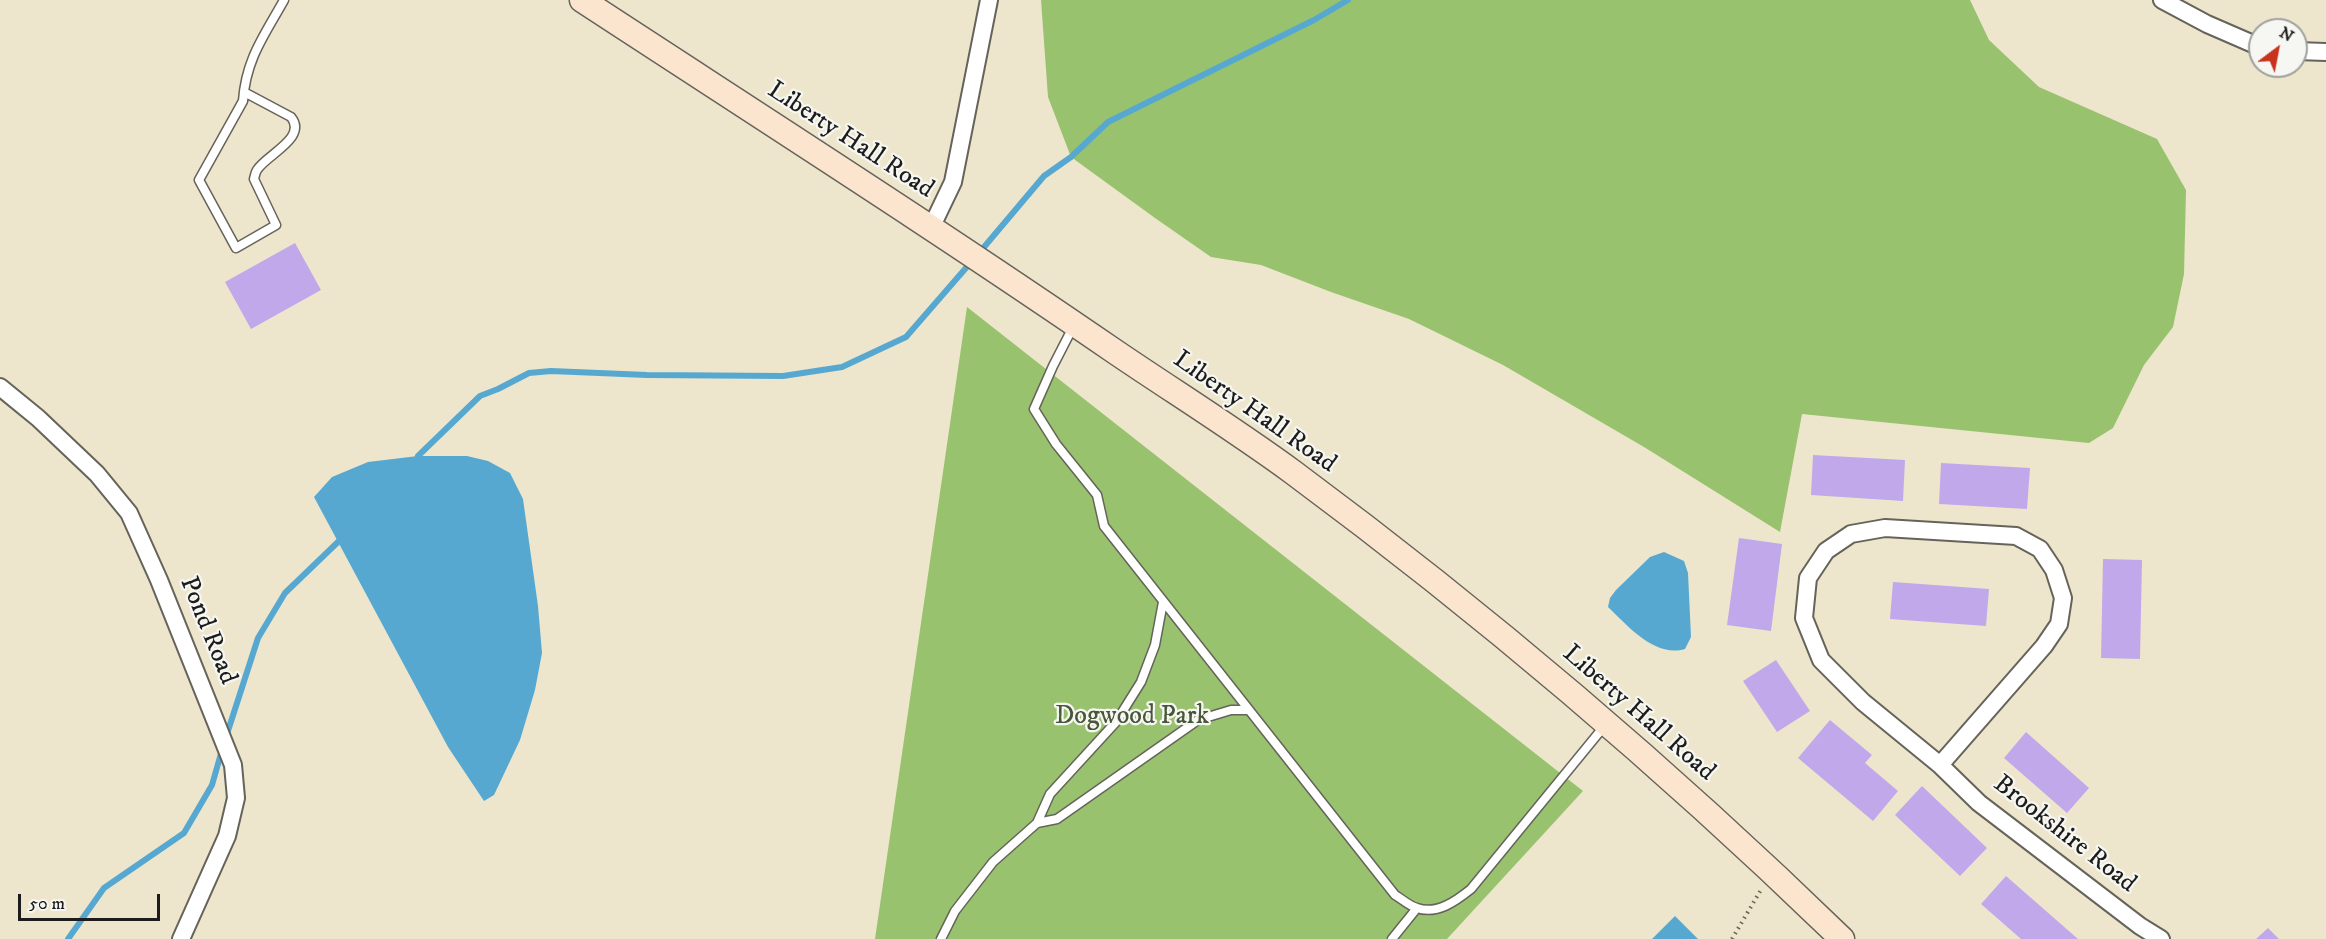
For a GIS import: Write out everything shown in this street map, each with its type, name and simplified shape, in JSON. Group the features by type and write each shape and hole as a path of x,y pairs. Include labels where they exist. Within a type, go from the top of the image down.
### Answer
{"main road":[{"name":"Liberty Hall Road","path":"582,0 931,228 1289,470 1380,538 1517,647 1607,723 1772,870 1842,939"}],"street":[{"path":"931,228 953,182 989,0"},
{"path":"2162,0 2207,24 2248,42"},
{"path":"2308,51 2326,52"},
{"name":"Pond Road","path":"0,387 38,418 97,474 129,513 159,580 234,765 236,798 227,836 181,939"},
{"name":"Brookshire Road","path":"1940,765 2044,646 2059,624 2063,598 2054,570 2040,549 2016,536 1885,528 1851,534 1826,551 1808,578 1804,618 1821,660 1863,702 1940,765 1979,803 2140,926 2161,939"}],"lane":[{"path":"244,92 291,117 295,122 295,131 285,144 257,169 254,179 276,225 236,248 199,180 243,101 244,92 251,59 284,0"},
{"path":"1075,324 1034,409 1056,444 1097,495 1104,526 1395,895 1417,908 1436,909 1457,901 1471,889 1607,723"},
{"path":"941,939 955,911 993,862 1037,823 1050,794 1116,722 1141,682 1155,645 1163,602"},
{"path":"1037,823 1057,819 1198,720 1231,710 1249,710"},
{"path":"1392,939 1417,908"}],"path":[{"path":"1732,939 1772,870"}],"green space":[{"path":"1041,0 1970,0 1989,40 2039,87 2157,139 2186,190 2184,274 2173,327 2144,365 2113,428 2089,443 1802,414 1780,532 1644,447 1503,365 1409,319 1261,265 1211,257 1155,218 1071,157 1048,97"},
{"name":"Dogwood Park","path":"967,307 1583,791 1447,939 875,939"}],"water":[{"path":"418,456 467,456 488,461 510,473 523,499 542,653 535,690 520,740 494,795 484,801 448,747 314,497 332,477 368,462"},
{"path":"1664,552 1684,561 1688,573 1691,637 1685,649 1674,651 1653,645 1633,631 1608,607 1610,598 1616,590 1650,557"},
{"path":"1675,916 1698,939 1652,939"}],"building":[{"path":"295,243 321,290 251,329 225,282"},
{"path":"1813,455 1905,460 1903,501 1811,495"},
{"path":"1941,463 2030,468 2027,509 1939,504"},
{"path":"1739,538 1782,544 1771,631 1727,625"},
{"path":"2103,559 2142,560 2140,659 2101,658"},
{"path":"1893,582 1989,589 1986,626 1890,619"},
{"path":"1776,660 1810,711 1777,732 1743,681"},
{"path":"1830,720 1872,755 1865,763 1898,791 1873,821 1798,758"},
{"path":"2026,732 2089,788 2067,813 2004,758"},
{"path":"1922,786 1987,848 1960,876 1895,815"},
{"path":"2006,876 2078,939 2021,939 1981,904"},
{"path":"2268,928 2279,939 2256,939"}],"waterway":[{"path":"979,253 1044,176 1071,157 1108,122 1314,20 1348,0"},
{"path":"418,456 480,396 529,373 551,371 647,375 783,376 842,367 906,337 972,261"},
{"path":"226,737 258,638 285,593 339,541"},
{"path":"68,939 104,888 184,833 212,785 222,750"}]}
